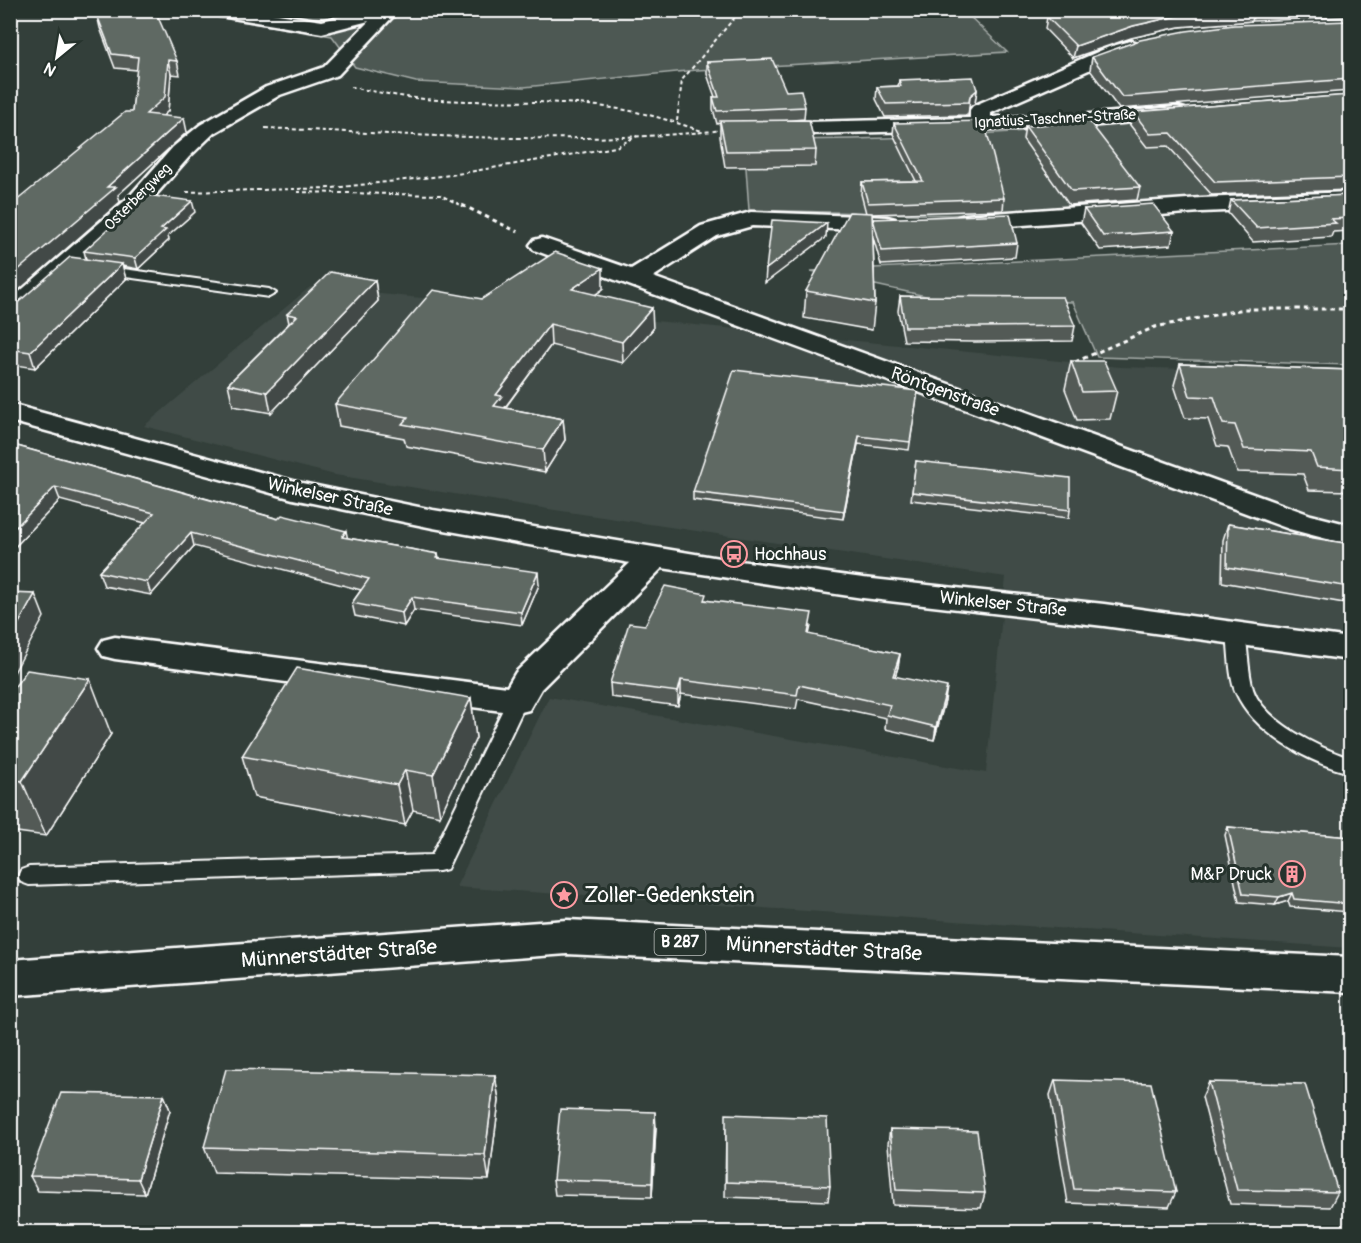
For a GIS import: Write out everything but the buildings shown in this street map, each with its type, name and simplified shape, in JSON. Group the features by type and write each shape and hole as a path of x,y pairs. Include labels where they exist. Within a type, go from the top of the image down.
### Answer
{"street":[{"path":"215,10 322,27 389,11 331,71"},
{"path":"981,123 980,110 1116,51 1145,43"},
{"name":"Osterbergweg","path":"10,314 145,193 181,152 213,125 273,90 331,71"},
{"name":"Ignatius-Taschner-Straße","path":"713,131 1078,121 1196,111"},
{"path":"949,222 1201,205 1350,199"},
{"path":"634,278 709,231 751,219 907,223"},
{"name":"Röntgenstraße","path":"534,240 1300,522 1350,535"},
{"name":"Winkelser Straße","path":"10,412 293,490 433,519 655,557 863,588 1104,615 1350,649"},
{"path":"115,648 517,701 528,681 655,557"},
{"name":"Münnerstädter Straße","path":"10,978 567,937 1350,975"}],"lane":[{"path":"66,265 270,293"},
{"path":"1236,633 1244,691 1263,719 1314,753 1350,766"},
{"path":"29,876 439,863 517,701"}],"path":[{"path":"677,121 682,80 741,10"},
{"path":"331,71 333,82 381,95 480,103 611,106 713,131"},
{"path":"213,125 495,138 713,131"},
{"path":"145,193 332,188 450,175 616,147 638,135"},
{"path":"284,190 312,193 440,195 534,240"},
{"path":"1075,362 1155,327 1244,309 1350,309"}],"shaded area":[{"path":"178,11 964,11 1007,52 697,70 524,87 416,82 355,67 332,36"},
{"path":"1350,106 1350,191 951,215 749,210 744,140 896,138 972,134"},
{"path":"1350,245 1350,365 1097,357 1073,302 935,298 811,271"},
{"path":"310,287 1120,367 1350,374 1350,948 456,887 549,697 986,773 1006,577 335,475 144,426"}],"place":[{"name":"Hochhaus","path":"734,554"},
{"name":"M&P Druck","path":"1292,874"},
{"name":"Zoller-Gedenkstein","path":"564,895"}]}
